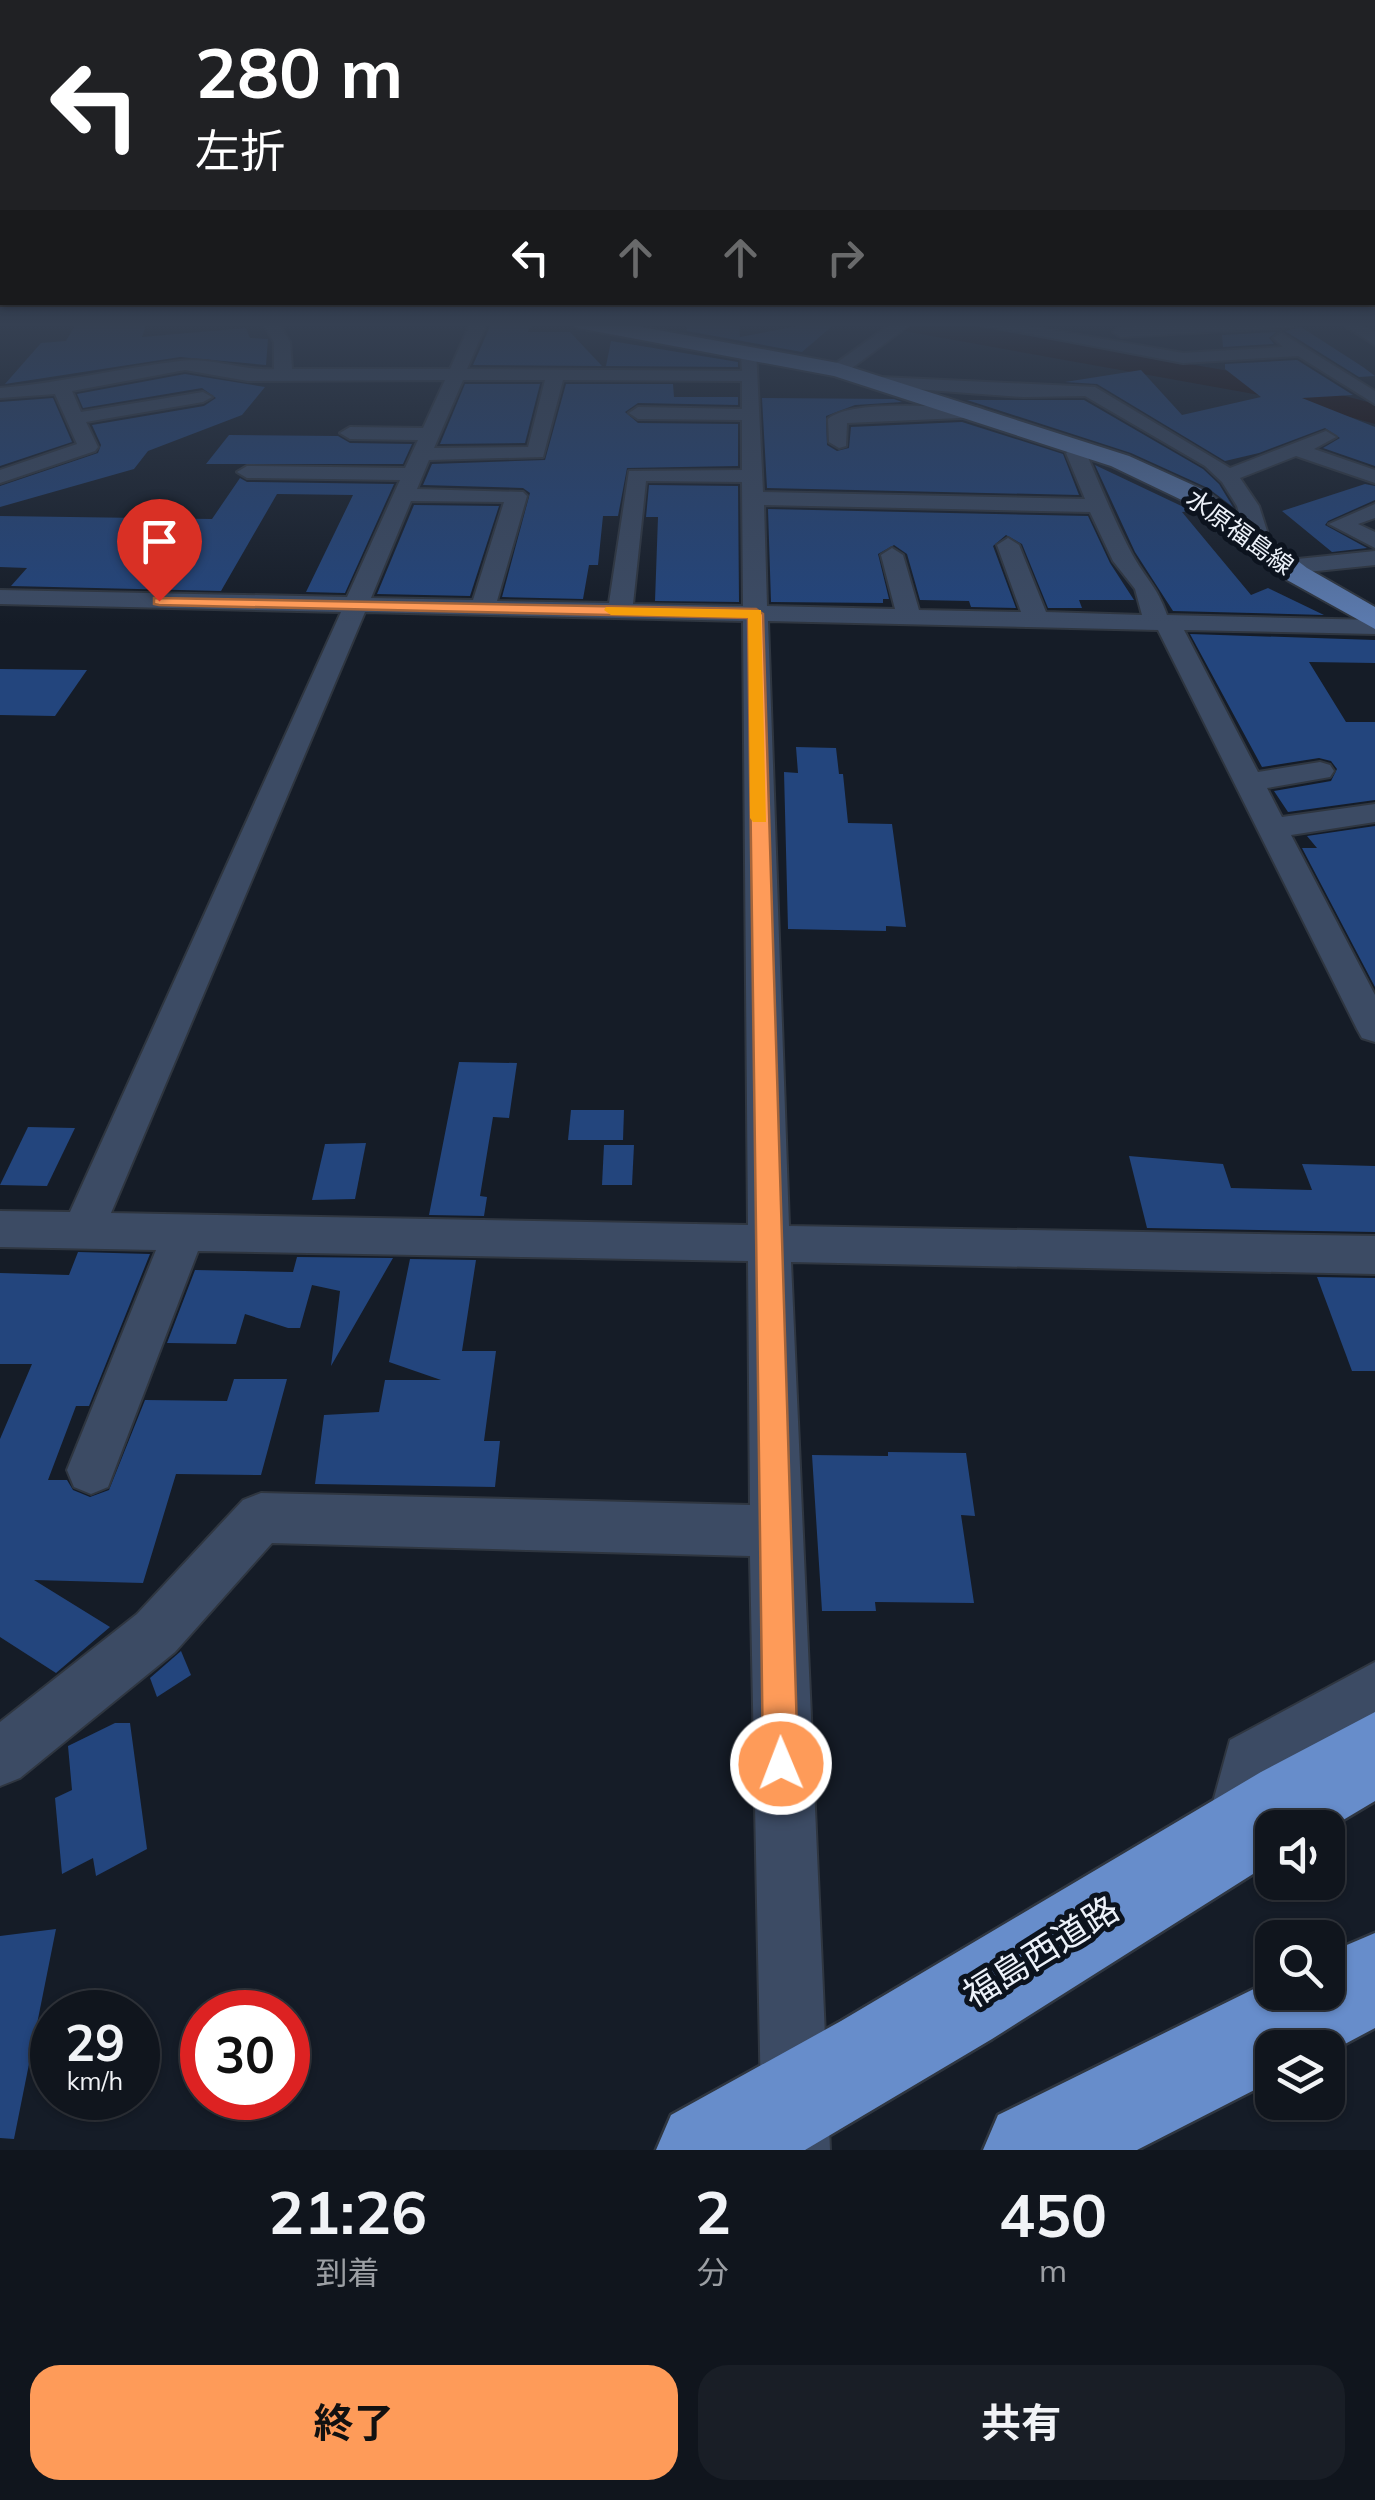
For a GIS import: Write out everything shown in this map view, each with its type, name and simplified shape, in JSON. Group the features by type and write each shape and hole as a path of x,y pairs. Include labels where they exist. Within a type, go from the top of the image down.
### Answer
{"highway":[{"name":"福島西道路","path":"706,2150 796,2126 1234,1833 1375,1754"},
{"path":"1033,2150 1375,1978"}],"main road":[{"name":"水原福島線","path":"1005,422 1120,460 1197,497 1288,567 1375,623"}],"street":[{"path":"0,477 88,447 78,422"},
{"path":"83,1231 436,422"},
{"path":"247,472 418,464 536,452 544,422"},
{"path":"751,422 748,470 756,614 781,1764 796,2126"},
{"path":"837,422 839,442"},
{"path":"1143,422 1212,462 1227,476 1248,506 1256,531 1249,536"},
{"path":"350,434 418,464 514,486 516,496 484,608"},
{"path":"1227,476 1326,437"},
{"path":"1083,448 1076,453 1124,560 1146,588 1375,1029"},
{"path":"1295,449 1375,476"},
{"path":"620,610 636,475 748,470 1098,506"},
{"path":"1375,510 1340,524 1375,540"},
{"path":"1008,546 1036,620"},
{"path":"892,555 908,617"},
{"path":"1288,567 1375,558"},
{"path":"0,598 1036,620 1375,623"},
{"path":"1249,782 1320,771"},
{"path":"1272,828 1375,814"},
{"path":"0,1228 1375,1256"},
{"path":"91,1470 184,1233"},
{"path":"0,1758 156,1633 261,1518 775,1531"},
{"path":"1234,1833 1250,1760 1375,1689"}],"building":[{"path":"0,422 64,422 72,442 0,466"},
{"path":"223,422 148,451 134,469 0,507 0,486 98,453 101,445 92,425"},
{"path":"449,422 530,422 525,443 440,444"},
{"path":"555,422 738,424 738,466 627,468 618,516 603,516 598,565 589,565 583,599 502,597 530,493 523,488 423,485 432,464 545,460"},
{"path":"763,422 826,422 827,445 837,451 849,448 851,427 963,422 1063,454 1079,495 767,488"},
{"path":"1036,422 1123,422 1203,469 1219,484 1233,507 1208,488 1131,453"},
{"path":"1161,422 1363,422 1375,427 1375,466 1323,448 1340,438 1325,428 1259,453 1225,461"},
{"path":"229,435 338,436 350,443 412,444 403,464 206,464"},
{"path":"1095,465 1192,511 1182,512 1251,595 1268,588 1324,615 1173,611 1135,552"},
{"path":"240,478 247,482 394,484 345,593 306,592 353,495 277,494 221,591 11,586 27,568 0,567 0,516 212,519"},
{"path":"1365,484 1375,486 1375,500 1325,525 1367,548 1332,552 1282,511"},
{"path":"649,485 738,486 739,602 655,601 658,517 646,517"},
{"path":"414,505 499,506 470,596 377,594"},
{"path":"768,509 1088,516 1110,563 1134,600 1079,600 1082,608 1048,608 1022,544 1006,535 993,546 1016,608 971,607 969,601 920,600 907,554 894,545 878,554 889,599 883,599 883,603 771,602"},
{"path":"1190,634 1375,640 1375,663 1309,662 1346,722 1375,722 1375,800 1288,812 1274,791 1331,781 1337,769 1331,761 1319,758 1262,767"},
{"path":"0,669 87,670 55,716 0,715"},
{"path":"796,747 836,748 848,823 892,824 906,927 886,926 886,931 788,929 784,772 798,773"},
{"path":"1375,826 1375,987 1302,848 1317,848 1307,836"},
{"path":"459,1062 517,1063 509,1118 493,1117 480,1196 487,1197 484,1216 429,1215"},
{"path":"571,1110 624,1110 623,1140 568,1140"},
{"path":"28,1127 75,1128 47,1186 0,1185"},
{"path":"366,1143 355,1199 312,1200 325,1144"},
{"path":"604,1145 634,1145 632,1185 602,1185"},
{"path":"1129,1156 1223,1164 1231,1188 1312,1190 1302,1164 1375,1166 1375,1232 1147,1228"},
{"path":"78,1252 150,1254 89,1406 76,1406 48,1480 67,1480 73,1490 90,1497 109,1490 145,1400 227,1401 234,1379 287,1379 261,1475 176,1474 143,1583 34,1580 110,1627 56,1673 0,1637 0,1439 32,1364 0,1364 0,1273 69,1275"},
{"path":"297,1257 393,1258 331,1366 340,1291 312,1285 300,1328 245,1314 236,1344 167,1343 195,1270 293,1272"},
{"path":"410,1259 476,1260 462,1351 496,1351 484,1441 500,1441 495,1487 315,1484 324,1415 379,1412 385,1380 441,1380 389,1362"},
{"path":"1317,1277 1375,1278 1375,1371 1352,1371"},
{"path":"888,1452 966,1453 975,1516 961,1515 974,1603 875,1602 876,1611 822,1611 812,1455 888,1456"},
{"path":"181,1651 191,1675 157,1697 150,1678"},
{"path":"115,1723 130,1723 147,1849 96,1876 93,1858 62,1874 55,1798 72,1790 68,1746"},
{"path":"56,1929 44,1990 30,1990 30,2059 14,2139 0,2138 0,1936"}],"slow traffic":[{"path":"611,610 756,614 760,818"}],"route":[{"path":"159,601 756,614 781,1764"}]}
